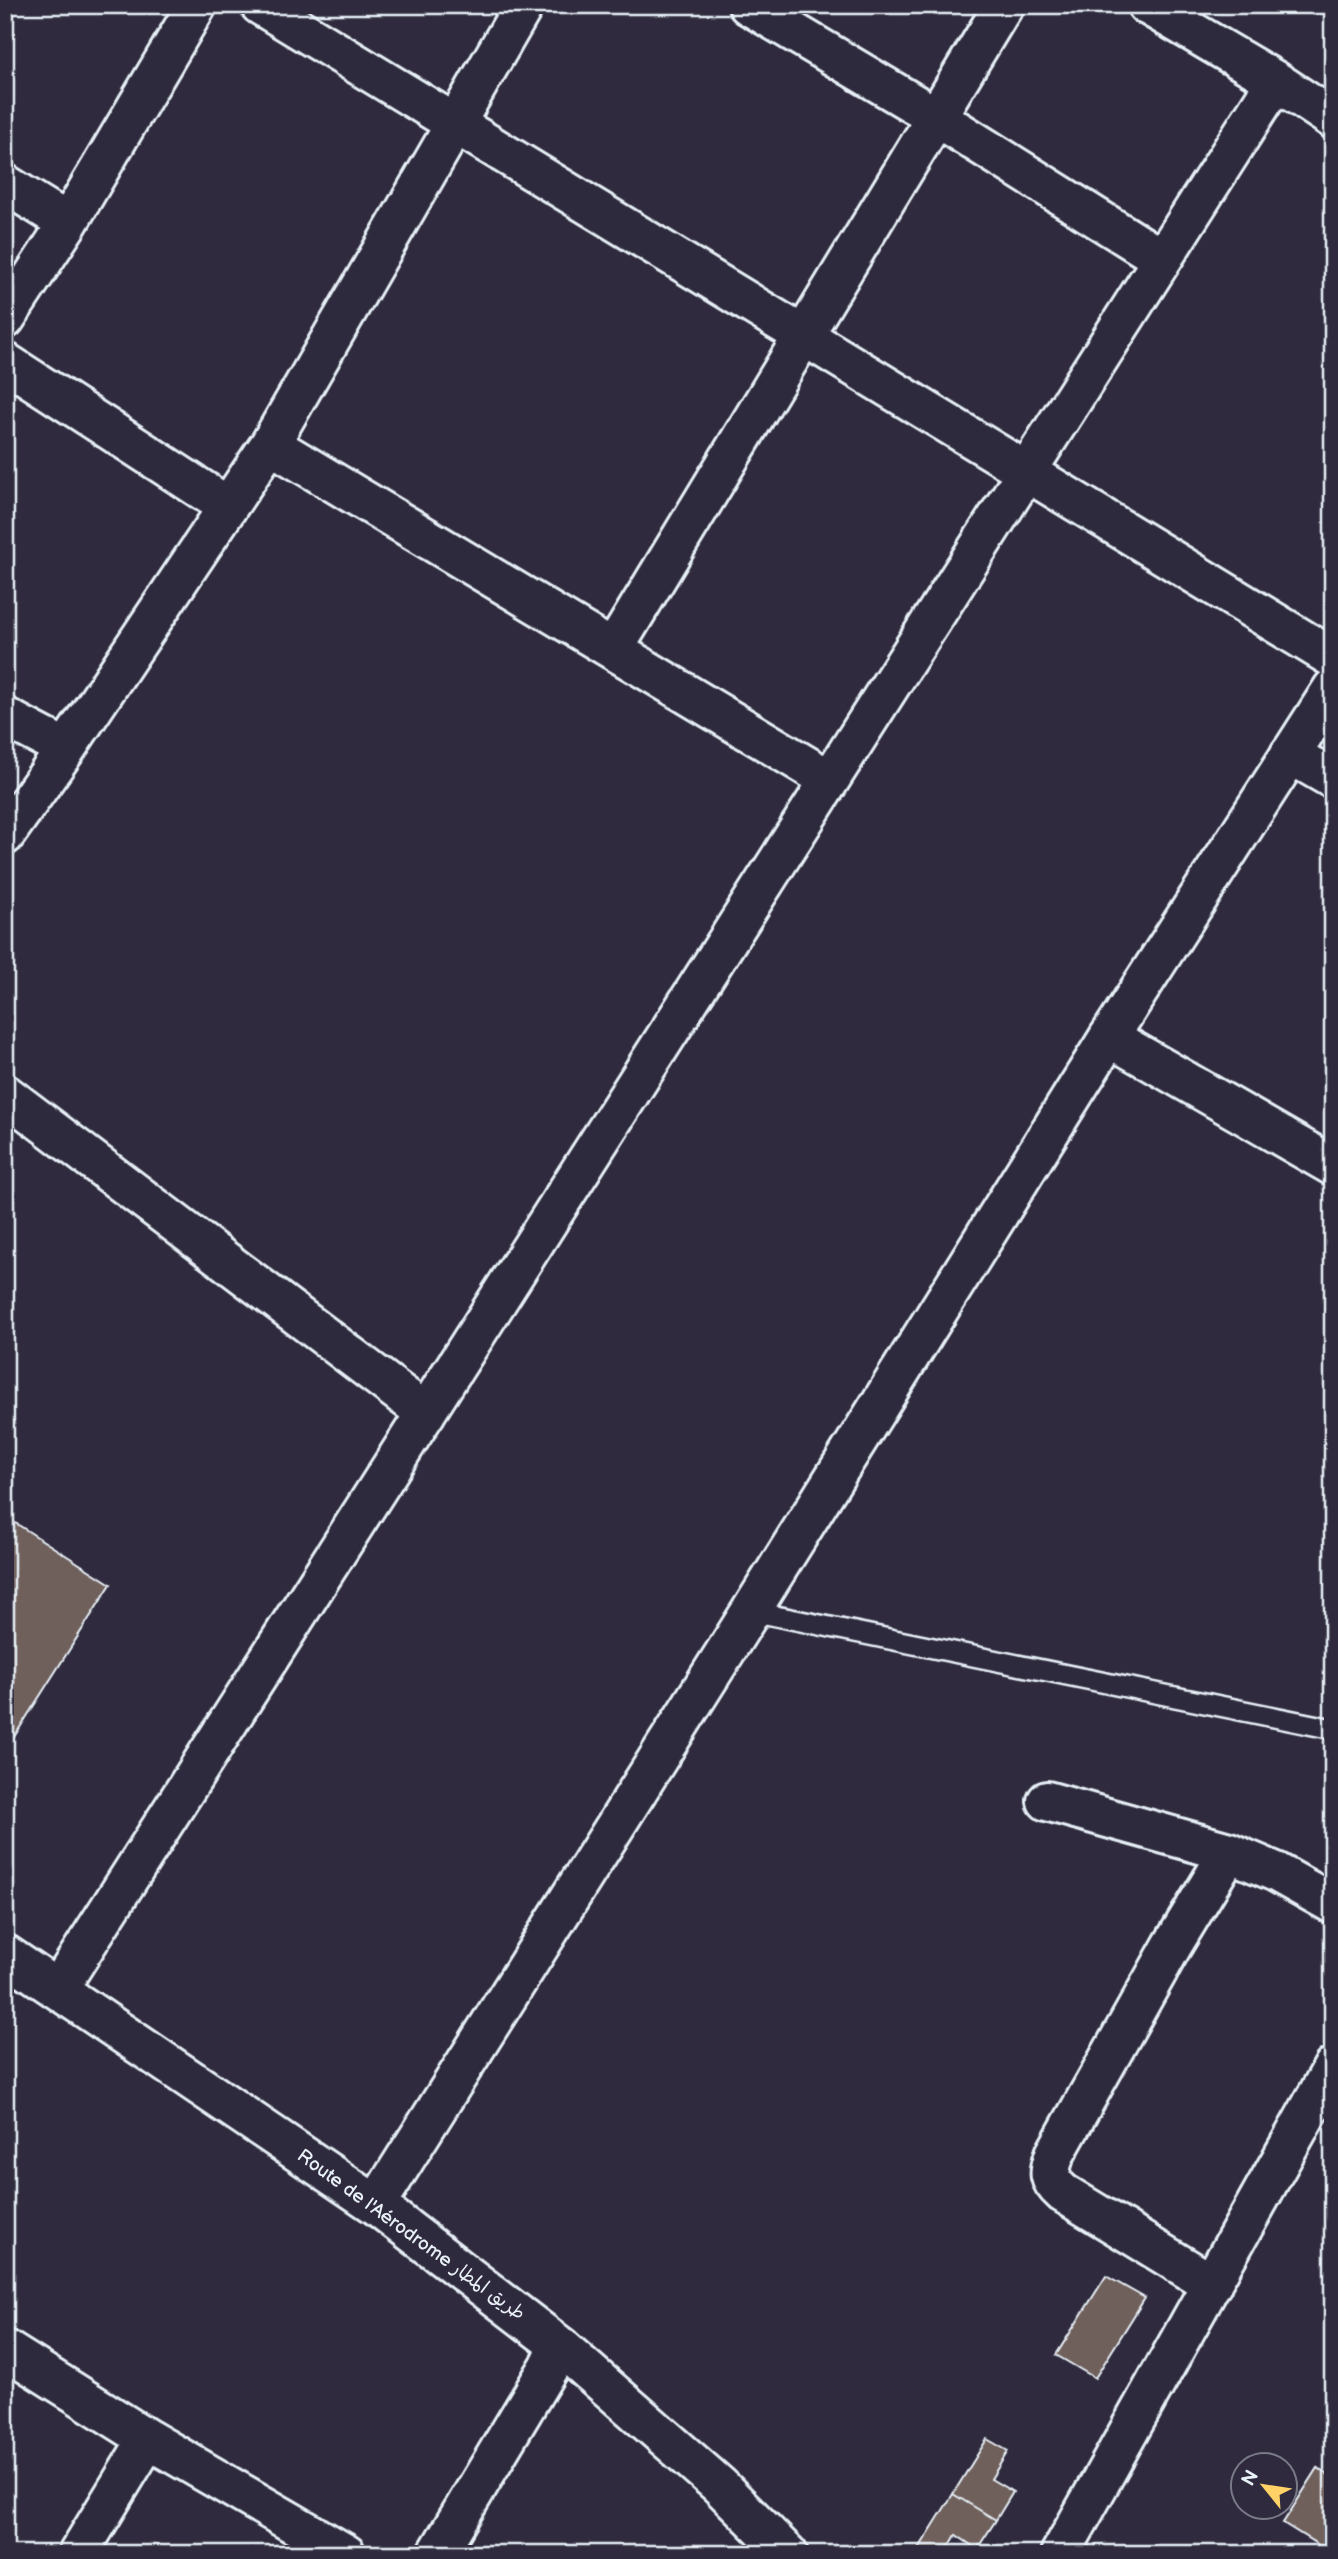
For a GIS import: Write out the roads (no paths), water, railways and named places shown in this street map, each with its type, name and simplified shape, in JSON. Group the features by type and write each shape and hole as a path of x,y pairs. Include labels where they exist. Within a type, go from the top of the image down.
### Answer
{"street":[{"path":"5,319 68,223 197,5"},
{"path":"260,5 1333,658"},
{"path":"5,835 66,749 270,444 524,5"},
{"path":"748,5 936,117 1162,259"},
{"path":"613,650 1004,5"},
{"path":"1147,5 1333,119"},
{"path":"58,1989 1276,82"},
{"path":"5,184 68,223"},
{"path":"5,362 227,506"},
{"path":"270,444 830,780"},
{"path":"376,2205 1109,1037 1333,688"},
{"path":"5,717 66,749"},
{"path":"1290,754 1333,779"},
{"path":"1109,1037 1333,1166"},
{"path":"5,1094 426,1413"},
{"path":"1047,1801 1229,1852 1276,1872 1333,1904"},
{"path":"1212,2284 1063,2193 1051,2182 1049,2172 1061,2143 1172,1946 1229,1852"},
{"name":"Route de l'Aérodrome طريق المطار","path":"5,1954 376,2205 561,2347 719,2485 788,2554"},
{"path":"1060,2554 1333,2067"},
{"path":"437,2554 561,2347"},
{"path":"5,2349 148,2439 346,2554"},
{"path":"78,2554 148,2439"}],"lane":[{"path":"751,1611 1333,1729"}]}
